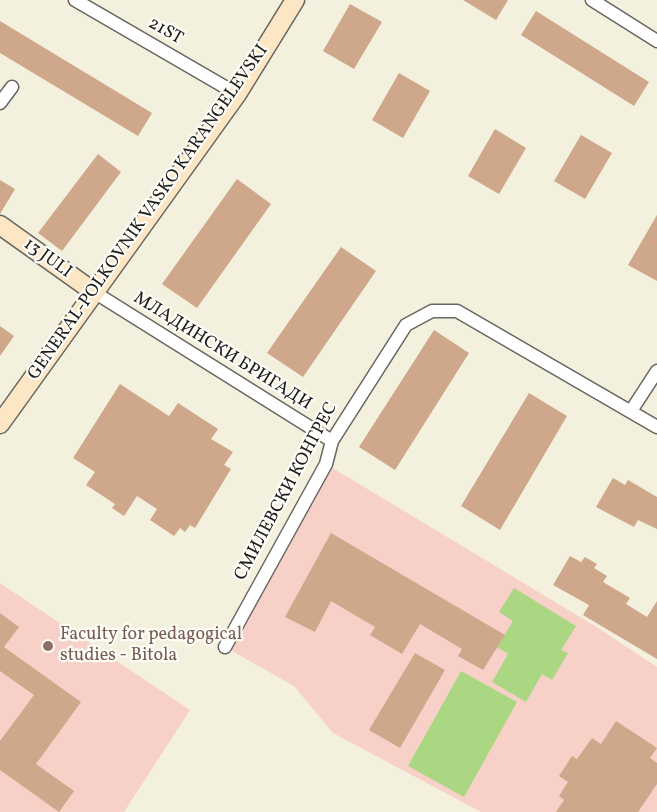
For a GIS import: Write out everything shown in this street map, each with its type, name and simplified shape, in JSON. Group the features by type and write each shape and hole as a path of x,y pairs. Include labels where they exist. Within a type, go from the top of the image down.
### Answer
{"street":[{"name":"21ST","path":"75,0 237,94"},
{"name":"GENERAL-POLKOVNIK VASKO KARANGELEVSKI","path":"0,424 237,94 295,0"},
{"path":"592,0 657,41"},
{"path":"0,103 12,87"},
{"name":"13 JULI","path":"0,225 94,292"},
{"name":"МЛАДИНСКИ БРИГАДИ","path":"94,292 332,441"},
{"name":"СМИЛЕВСКИ КОНГРЕС","path":"225,646 326,464 332,441 406,324 432,311 457,311 657,427"},
{"path":"631,411 657,371"}],"shaded area":[{"path":"326,464 595,626 657,667 657,812 481,812 333,733 294,686 225,647"},
{"name":"Faculty for pedagogical studies - Bitola","path":"0,583 190,710 124,812 0,812"}],"green space":[{"path":"514,588 576,626 561,650 568,653 552,680 542,674 526,702 492,682 508,654 497,647 513,621 499,612"},
{"path":"461,671 517,702 464,797 408,766"}],"building":[{"path":"463,0 508,0 496,20"},
{"path":"350,4 382,22 354,69 323,51"},
{"path":"536,11 649,82 634,106 521,35"},
{"path":"0,21 152,113 138,136 0,53"},
{"path":"399,73 430,91 403,138 372,120"},
{"path":"495,129 526,148 499,194 468,176"},
{"path":"581,135 612,153 585,199 554,181"},
{"path":"98,154 121,172 62,251 38,233"},
{"path":"237,179 271,204 197,308 162,284"},
{"path":"0,180 15,189 0,214"},
{"path":"657,215 657,281 628,265"},
{"path":"341,247 376,271 303,377 267,353"},
{"path":"0,326 14,336 0,356"},
{"path":"434,330 469,353 395,470 359,447"},
{"path":"120,384 169,416 178,403 218,429 211,439 233,452 224,465 231,469 195,528 190,525 185,532 180,528 174,536 150,520 157,509 137,496 124,516 112,508 115,504 86,485 95,472 73,458"},
{"path":"529,393 567,416 500,530 461,506"},
{"path":"613,478 625,485 628,480 657,497 657,529 638,520 634,527 596,507"},
{"path":"331,533 505,635 483,670 458,656 462,649 420,624 402,654 370,635 375,627 331,601 315,632 285,617"},
{"path":"570,556 581,562 585,557 597,564 594,568 607,576 603,582 630,598 626,604 647,617 657,601 657,659 583,615 589,605 553,585"},
{"path":"0,613 19,627 4,647 81,702 36,764 74,791 59,812 0,770 0,741 34,695 0,671"},
{"path":"415,653 445,670 400,748 369,730"},
{"path":"616,721 657,748 650,758 657,763 657,784 638,812 556,812 564,800 559,796 568,782 559,776 572,756 577,759 592,738 601,744"}],"place":[{"name":"Faculty for pedagogical studies - Bitola","path":"48,646"}]}
